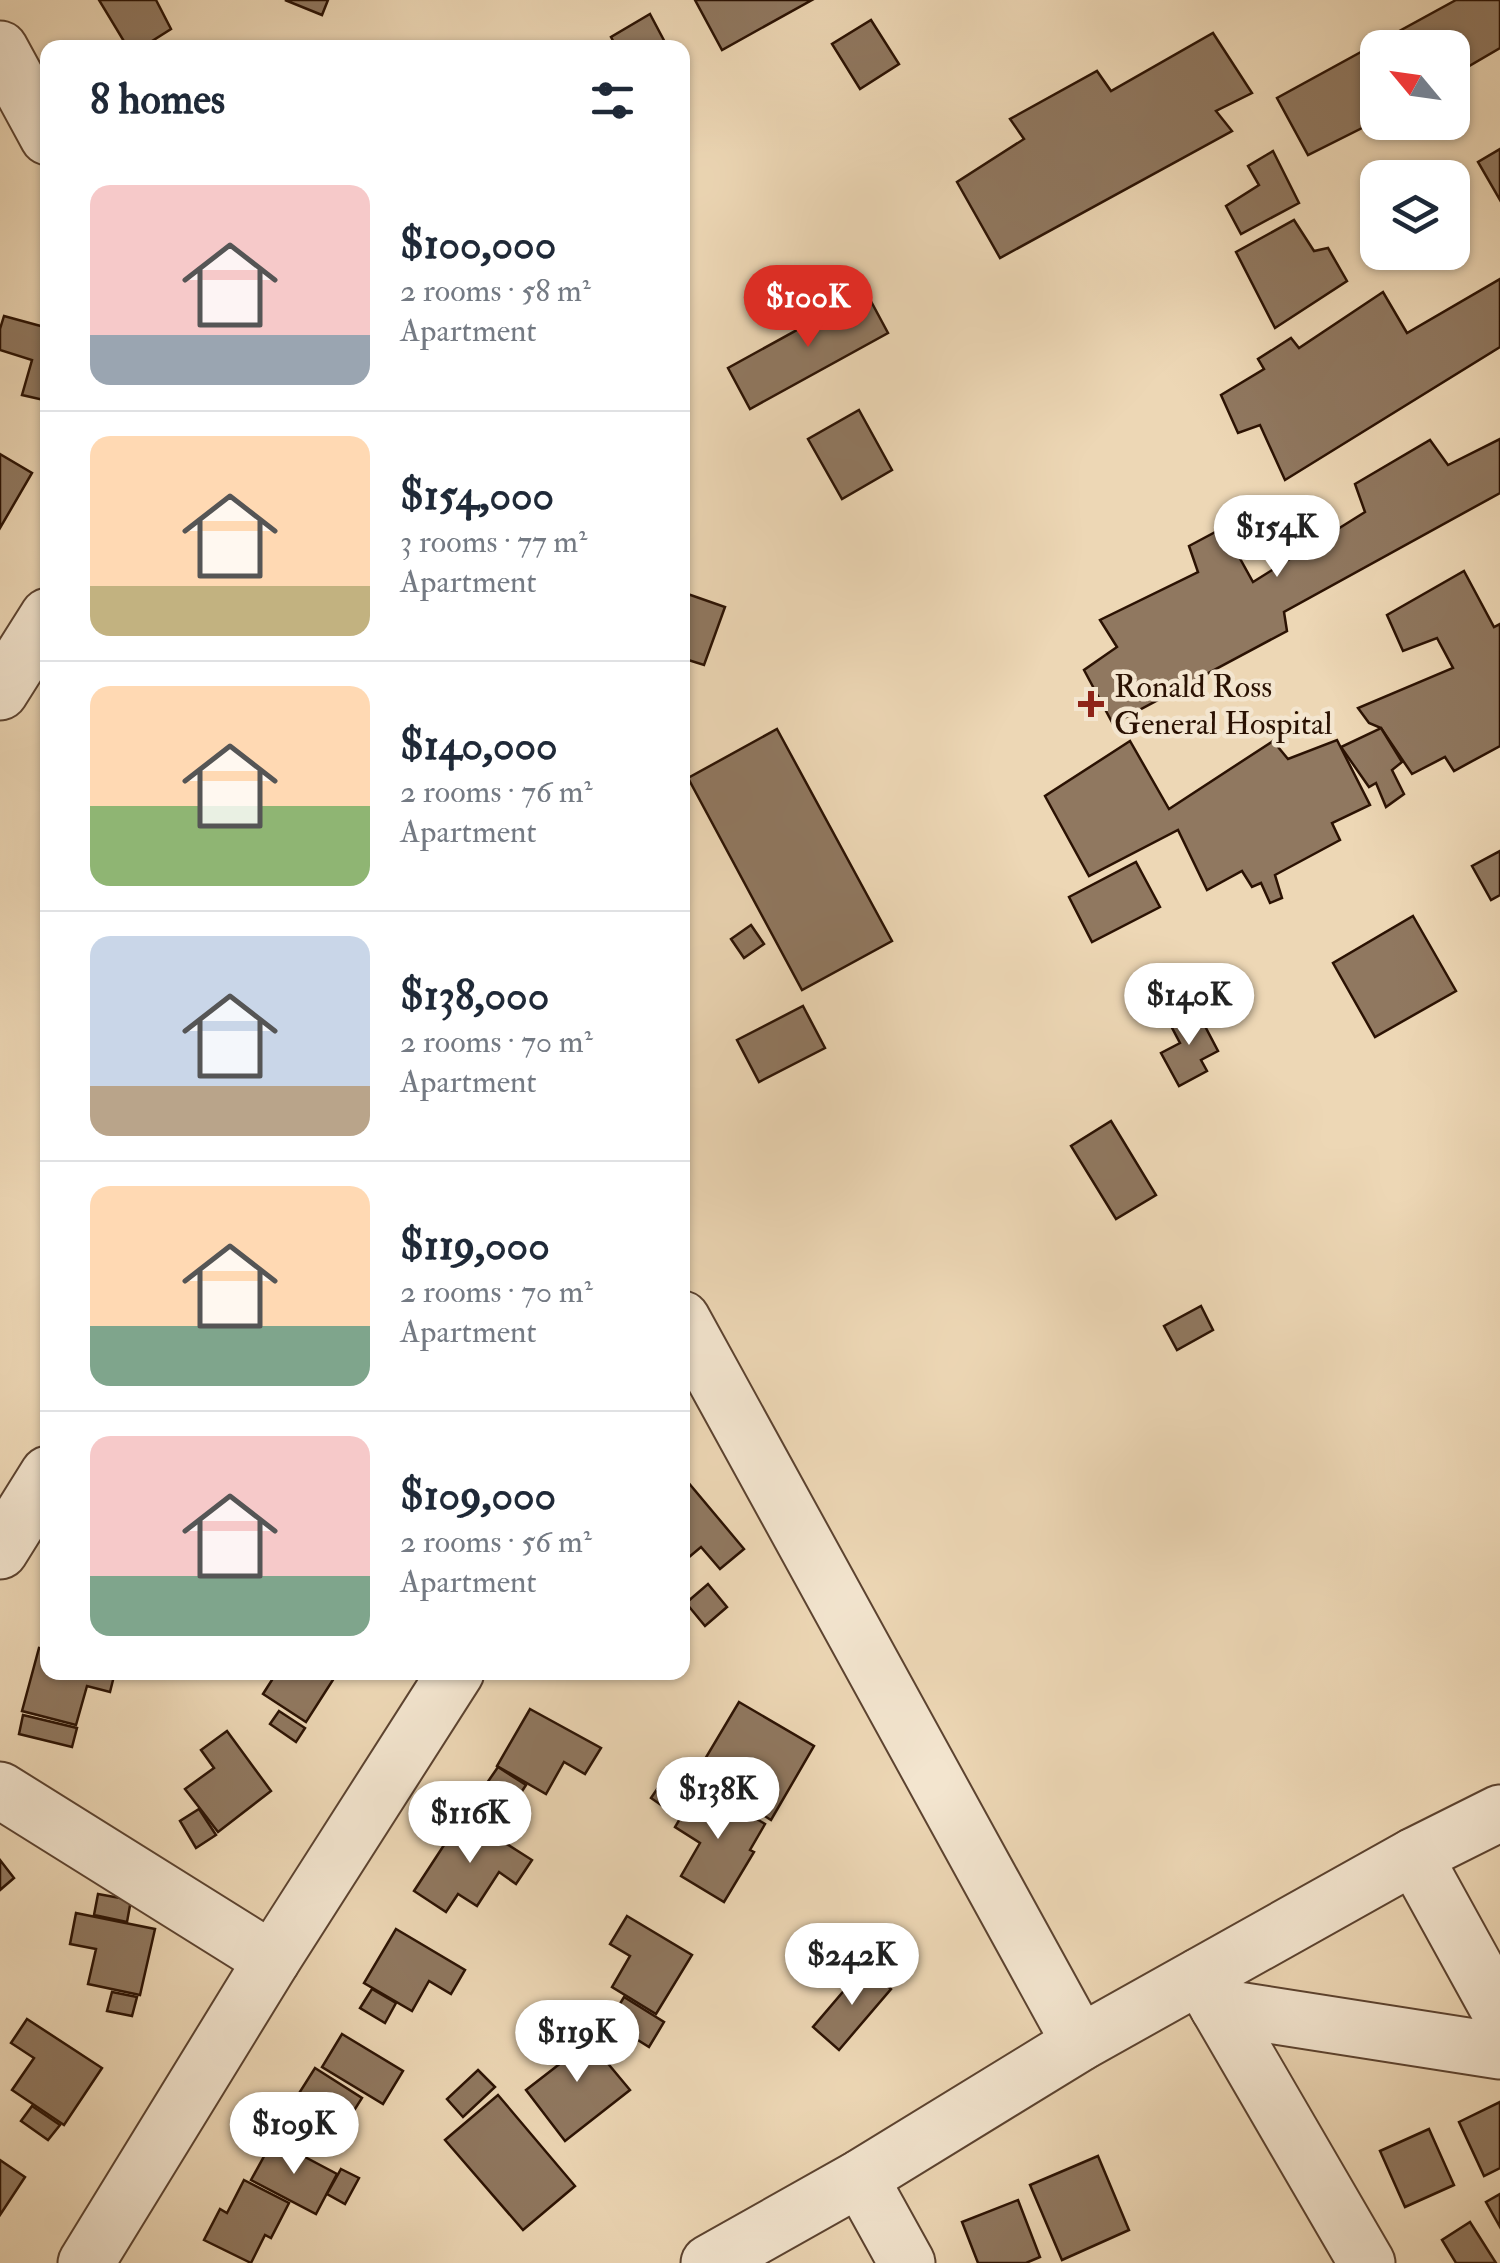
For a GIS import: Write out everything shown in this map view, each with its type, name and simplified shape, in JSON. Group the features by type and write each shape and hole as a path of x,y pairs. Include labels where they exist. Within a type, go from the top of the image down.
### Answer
{"street":[{"path":"0,49 40,122"},
{"path":"0,692 40,629"},
{"path":"690,1334 1080,2043"},
{"path":"0,1551 40,1487"},
{"path":"86,2263 272,1960 451,1680"},
{"path":"0,1790 272,1960"},
{"path":"709,2263 860,2178 1080,2043 1210,1992 1414,1856 1500,1813"},
{"path":"1414,1856 1500,2012"},
{"path":"1210,1992 1500,2051"},
{"path":"1210,1992 1367,2263"},
{"path":"860,2178 907,2263"}],"building":[{"path":"99,0 156,0 171,29 154,40 123,40"},
{"path":"285,0 328,0 322,15"},
{"path":"695,0 812,0 722,50"},
{"path":"1456,0 1500,0 1500,48 1470,66 1470,30 1401,30"},
{"path":"650,14 664,40 613,40 611,37"},
{"path":"871,20 899,64 860,89 832,44"},
{"path":"1213,33 1252,93 1216,111 1232,131 1000,258 957,182 1024,139 1010,119 1097,71 1111,91"},
{"path":"1360,53 1360,129 1308,155 1277,98"},
{"path":"1500,149 1500,200 1478,162"},
{"path":"1273,151 1299,203 1241,234 1226,206 1259,185 1248,166"},
{"path":"1294,220 1314,251 1328,248 1347,281 1275,328 1236,252"},
{"path":"1500,279 1500,347 1285,480 1260,425 1238,433 1221,395 1264,369 1258,359 1291,338 1299,348 1383,292 1407,333"},
{"path":"866,292 888,333 750,409 728,368"},
{"path":"4,316 40,326 40,399 22,395 32,360 0,350"},
{"path":"859,410 892,470 842,499 808,439"},
{"path":"1500,439 1500,493 1284,612 1287,631 1113,724 1084,670 1117,647 1100,620 1198,572 1189,546 1223,528 1253,582 1365,512 1355,484 1430,440 1448,465"},
{"path":"0,454 32,473 0,528"},
{"path":"1464,571 1494,627 1500,624 1500,746 1454,771 1445,757 1412,774 1381,728 1369,723 1358,708 1453,668 1437,638 1403,651 1387,615"},
{"path":"690,595 725,607 704,665 690,661"},
{"path":"1381,728 1402,762 1392,770 1404,794 1386,807 1376,783 1369,787 1341,747"},
{"path":"777,729 892,941 802,990 690,777"},
{"path":"1337,740 1370,805 1332,823 1340,840 1275,875 1282,898 1270,903 1261,883 1252,887 1242,871 1207,890 1178,830 1089,876 1045,796 1130,741 1169,809 1273,741 1288,759"},
{"path":"1500,851 1500,895 1491,900 1472,866"},
{"path":"1136,862 1160,907 1092,942 1069,897"},
{"path":"1413,916 1456,991 1375,1037 1333,963"},
{"path":"751,925 764,944 744,958 731,939"},
{"path":"803,1006 825,1048 759,1082 737,1040"},
{"path":"1196,1009 1218,1051 1201,1060 1207,1071 1179,1086 1161,1053 1180,1043 1170,1024"},
{"path":"1111,1121 1156,1195 1116,1219 1071,1146"},
{"path":"1201,1306 1213,1330 1177,1350 1164,1326"},
{"path":"690,1485 744,1549 720,1569 701,1547 690,1556"},
{"path":"708,1584 727,1607 705,1626 690,1608 690,1600"},
{"path":"39,1648 40,1680 113,1680 110,1692 87,1686 76,1725 22,1711"},
{"path":"272,1680 333,1680 306,1722 263,1694"},
{"path":"739,1702 814,1746 771,1820 739,1800 748,1784 705,1759"},
{"path":"530,1709 601,1748 585,1774 564,1762 546,1794 497,1766"},
{"path":"279,1711 305,1728 296,1742 270,1724"},
{"path":"23,1715 77,1728 72,1747 19,1734"},
{"path":"227,1731 271,1791 218,1832 185,1789 214,1768 201,1750"},
{"path":"673,1766 695,1782 674,1814 651,1798"},
{"path":"498,1767 526,1785 515,1802 487,1783"},
{"path":"700,1785 765,1824 750,1850 754,1852 724,1902 681,1876 700,1843 675,1827"},
{"path":"199,1809 216,1835 196,1848 180,1821"},
{"path":"463,1816 532,1860 516,1884 499,1872 477,1906 458,1894 446,1912 414,1891"},
{"path":"0,1860 14,1878 0,1890"},
{"path":"98,1894 131,1900 127,1922 94,1915"},
{"path":"76,1913 155,1929 140,1995 88,1984 96,1949 70,1944"},
{"path":"627,1916 692,1955 656,2014 612,1987 630,1956 610,1944"},
{"path":"396,1929 465,1970 451,1994 429,1981 412,2011 364,1983"},
{"path":"865,1966 891,1989 839,2050 813,2027"},
{"path":"372,1989 396,2003 385,2023 360,2008"},
{"path":"112,1992 137,1997 132,2016 107,2011"},
{"path":"624,1997 664,2022 649,2047 609,2022"},
{"path":"27,2019 102,2068 64,2125 12,2090 34,2058 11,2043"},
{"path":"575,2024 630,2090 565,2141 526,2090 566,2059 552,2042"},
{"path":"342,2034 403,2071 383,2104 322,2067"},
{"path":"315,2068 362,2098 331,2147 284,2117"},
{"path":"478,2070 495,2087 463,2117 447,2099"},
{"path":"498,2095 575,2186 523,2230 445,2140"},
{"path":"1500,2102 1500,2168 1484,2176 1459,2122"},
{"path":"32,2106 60,2125 48,2140 21,2121"},
{"path":"1429,2129 1454,2185 1405,2207 1380,2151"},
{"path":"273,2140 337,2174 316,2214 251,2180"},
{"path":"1098,2156 1129,2230 1062,2260 1030,2185"},
{"path":"0,2160 25,2177 0,2215"},
{"path":"341,2169 359,2178 345,2204 327,2194"},
{"path":"244,2180 289,2203 271,2238 265,2235 251,2263 204,2240 220,2209 227,2213"},
{"path":"1500,2194 1500,2227 1486,2202"},
{"path":"1018,2200 1040,2257 1026,2263 978,2263 962,2222"},
{"path":"1470,2222 1496,2263 1456,2263 1442,2240"}],"place":[{"name":"Ronald Ross General Hospital","path":"1091,704"}]}
